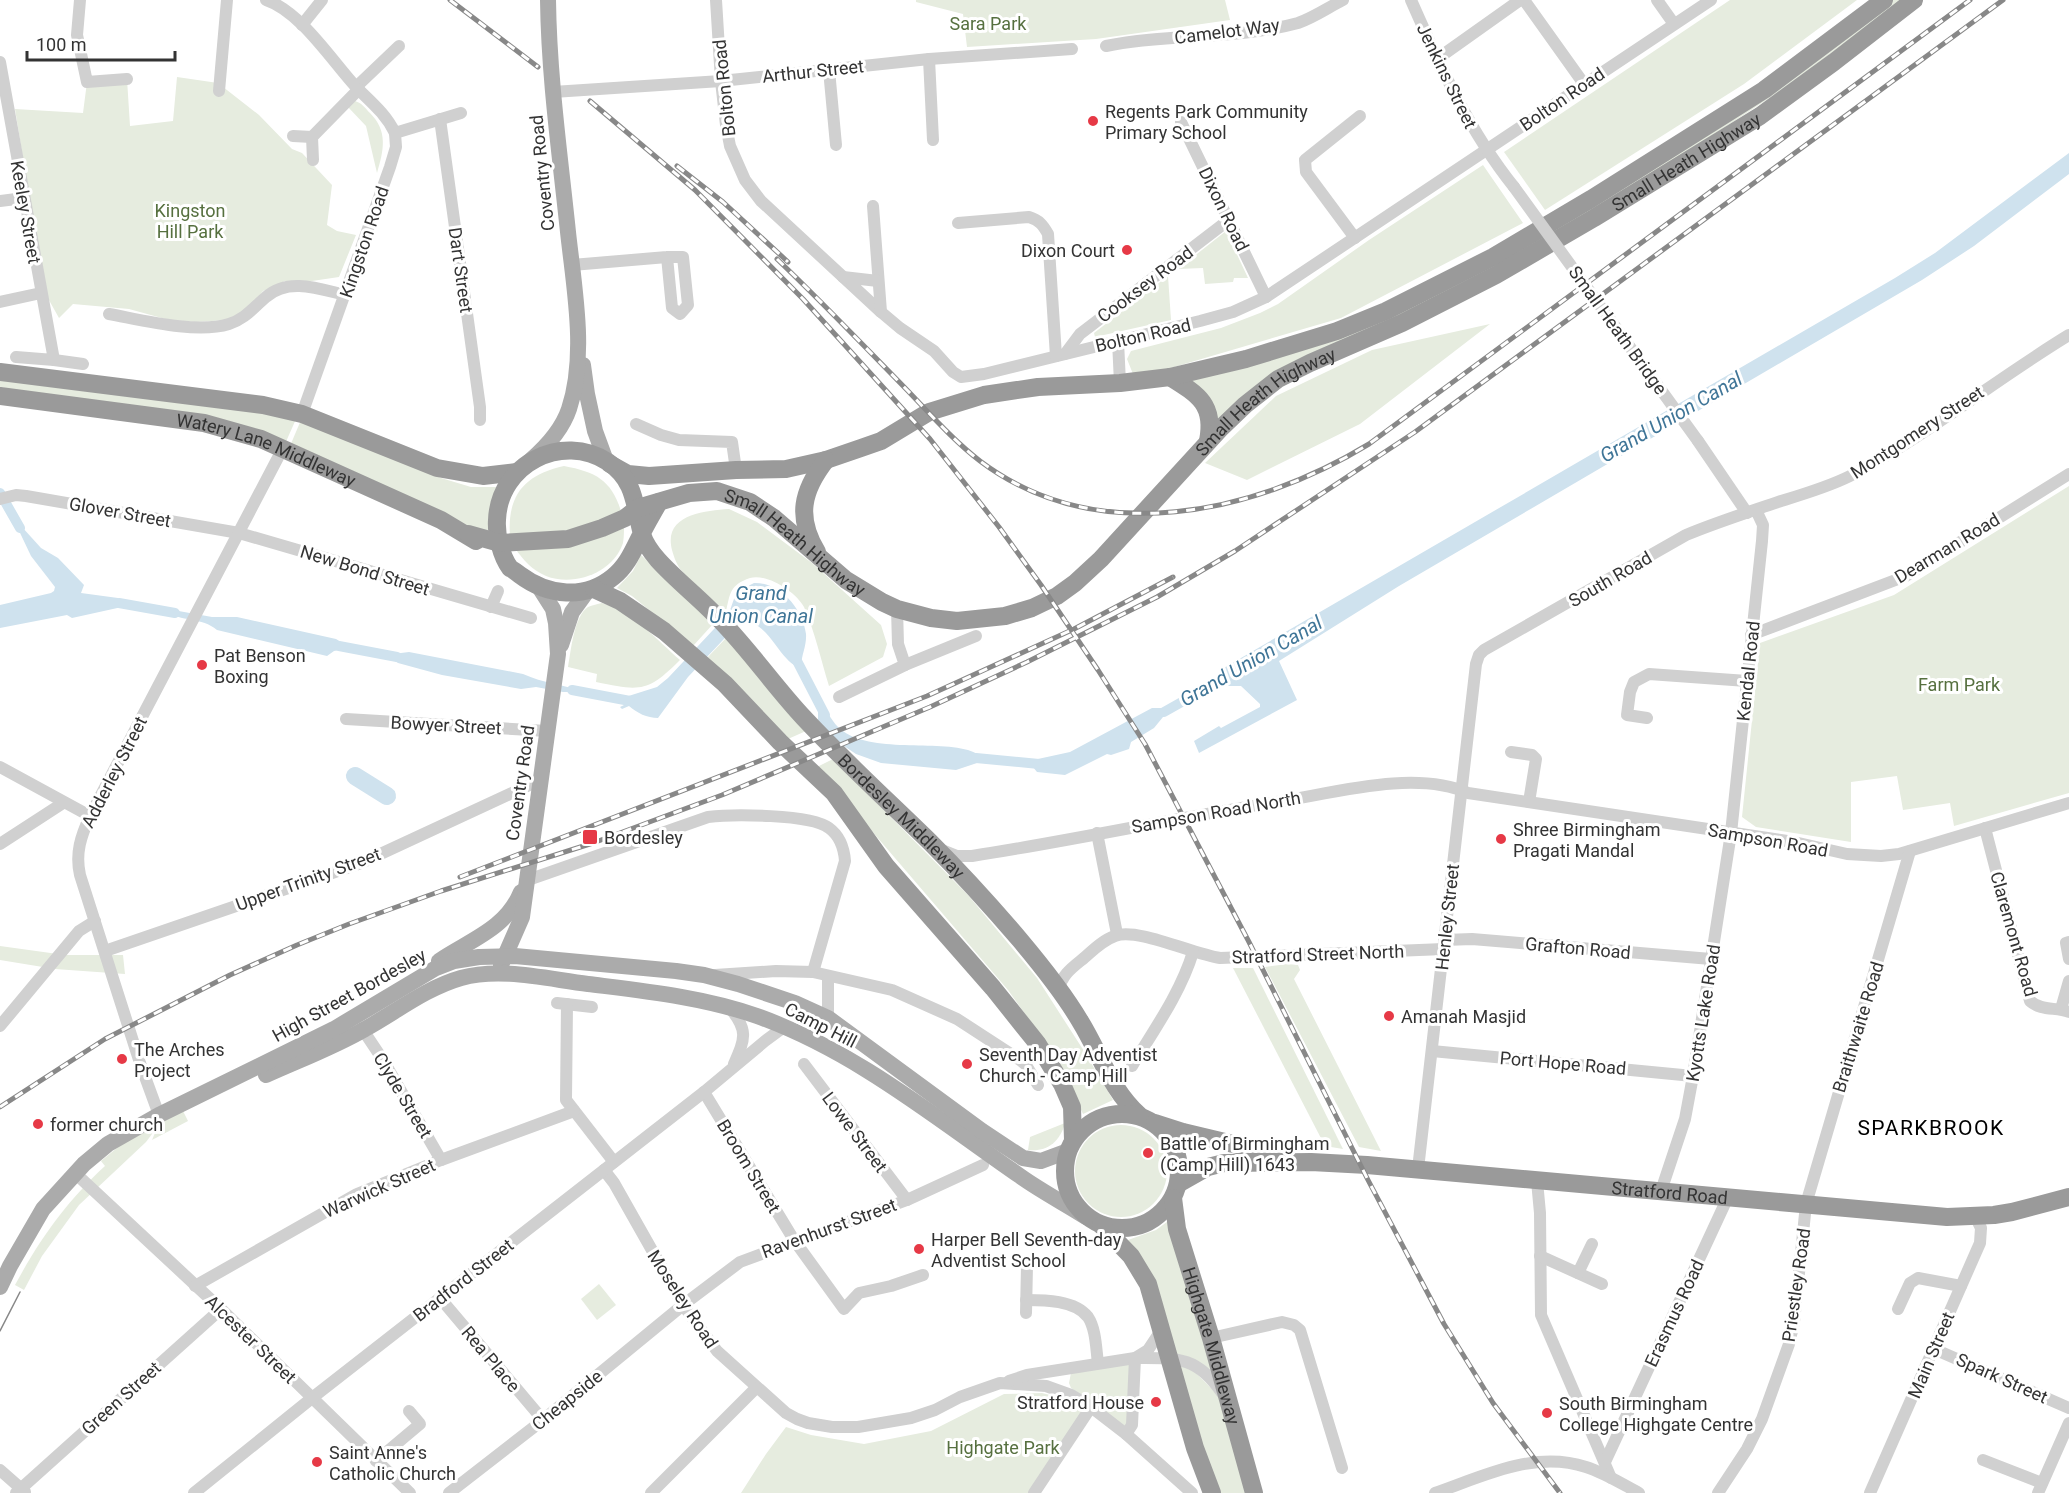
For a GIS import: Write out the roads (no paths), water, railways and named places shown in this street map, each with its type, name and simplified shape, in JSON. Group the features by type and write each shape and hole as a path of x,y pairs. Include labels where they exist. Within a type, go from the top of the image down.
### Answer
{"highway":[{"name":"Small Heath Highway","path":"523,467 539,457 561,451 585,452 628,474 649,476 786,469 826,460 881,441 929,412 984,395 1038,387 1120,383 1170,377 1246,359 1337,331 1386,311 1493,257 1591,199 1764,90 1884,0"},
{"name":"Small Heath Highway","path":"468,534 500,543 568,539 625,518 638,508 689,493 717,491 750,502 774,518 846,580 897,609 931,618 957,621 1014,614 1032,608 1057,596 1101,559 1208,441 1245,405 1278,380 1310,363 1402,323 1496,274 1594,218 1760,116 1914,0"},
{"name":"Watery Lane Middleway","path":"0,372 263,405 302,414 437,468 483,476 523,467"},
{"path":"1170,377 1187,387 1205,404 1210,416 1208,441"},
{"name":"Watery Lane Middleway","path":"0,396 204,423 261,439 468,534 510,568 539,587"},
{"path":"821,559 809,539 803,509 810,483 826,460"},
{"path":"608,463 628,483 638,508 642,533"},
{"path":"510,568 497,531 498,509 505,489 523,467"},
{"path":"539,587 558,593 591,589 606,582 623,567 659,502"},
{"name":"Bordesley Middleway","path":"642,533 649,550 736,637 803,717 931,843 993,909 1059,990 1082,1023 1117,1091 1126,1103 1146,1119"},
{"name":"Bordesley Middleway","path":"591,589 620,601 664,631 725,684 834,794 886,866 993,988 1037,1043 1062,1084 1072,1107 1071,1145"},
{"path":"1094,1221 1118,1229 1134,1228 1150,1222 1163,1211 1176,1191 1179,1166 1175,1149 1166,1133 1146,1119 1125,1113 1110,1115 1083,1128 1071,1145 1064,1171 1072,1201 1131,1256 1148,1284 1195,1448 1212,1493"},
{"name":"Stratford Road","path":"1146,1119 1183,1132 1311,1162"},
{"name":"Stratford Road","path":"1176,1191 1208,1167 1224,1163 1311,1162 1418,1169 1947,1217 2012,1212 2069,1197"},
{"name":"Stratford Road","path":"2028,1207 2069,1186"},
{"name":"Highgate Middleway","path":"1176,1191 1177,1229 1211,1338 1254,1493"}],"main road":[{"name":"Coventry Road","path":"523,467 548,445 566,419 577,376 578,341 553,92 548,0"},
{"name":"Coventry Road","path":"578,341 595,431 608,463"},
{"name":"Coventry Road","path":"539,587 553,609 558,654"},
{"name":"Coventry Road","path":"540,959 530,951 523,940 522,916 525,881 558,654 572,612 591,589"},
{"path":"415,980 435,963 501,923 514,906 525,881"},
{"name":"Coventry Road","path":"498,974 522,916"},
{"name":"Camp Hill","path":"505,956 704,975 764,992 828,1018 982,1131 1023,1158 1030,1161 1041,1161 1071,1145"},
{"name":"High Street Bordesley","path":"0,1287 43,1209 75,1173 116,1138 334,1029 415,980 454,961 505,956"},
{"name":"High Street Bordesley","path":"219,1086 244,1085 363,1030 444,984 481,974 498,974"},
{"name":"Camp Hill","path":"498,974 679,997 729,1007 784,1027 833,1050 901,1092 1021,1177 1094,1221"},
{"path":"784,1027 795,1003"}],"street":[{"path":"80,0 77,35 87,82 127,79"},
{"path":"219,92 227,0"},
{"path":"266,0 274,3 302,25 389,120 395,133 461,113"},
{"path":"302,25 322,0"},
{"name":"Bolton Road","path":"716,0 721,81 730,146 745,180 767,207 881,312 934,351 947,368 961,377 984,374 1233,312 1266,297 1711,0"},
{"name":"Camelot Way","path":"1106,46 1126,42 1229,34 1299,22 1343,0"},
{"name":"Jenkins Street","path":"1411,0 1460,106 1486,150"},
{"path":"1437,59 1522,0 1584,84"},
{"path":"1658,0 1674,24"},
{"path":"313,160 312,137 399,46"},
{"name":"Arthur Street","path":"553,92 721,81 929,59 1072,49"},
{"path":"929,59 933,140"},
{"name":"Keeley Street","path":"0,63 54,360"},
{"path":"829,70 836,145"},
{"path":"1355,238 1306,172 1305,160 1360,116"},
{"name":"Dart Street","path":"440,119 479,396 480,420"},
{"name":"Dixon Road","path":"1181,122 1266,297"},
{"name":"Kingston Road","path":"302,414 390,167 396,147 395,133"},
{"path":"293,136 312,137"},
{"name":"Small Heath Bridge","path":"1486,150 1751,511"},
{"path":"0,201 24,198"},
{"path":"873,206 881,312"},
{"path":"958,223 1020,216 1037,219 1043,225 1048,234 1060,355"},
{"name":"Cooksey Road","path":"1060,355 1080,334 1230,219"},
{"path":"572,265 667,257"},
{"path":"843,277 878,281"},
{"path":"109,315 194,327 228,325 249,315 267,295 288,285 312,287 345,295"},
{"path":"0,302 41,293"},
{"name":"Montgomery Street","path":"1751,511 1812,492 1848,477 1905,444 2069,335"},
{"path":"1118,341 1120,383"},
{"path":"16,357 83,364"},
{"path":"636,424 679,440 732,442 736,470"},
{"name":"Adderley Street","path":"159,1115 95,921 77,859 79,845 90,816 283,448"},
{"name":"Dearman Road","path":"1751,634 1906,576 2069,474"},
{"name":"Glover Street","path":"0,499 16,495 239,533"},
{"name":"Kendal Road","path":"1731,833 1763,525 1751,511"},
{"name":"South Road","path":"1476,664 1479,655 1484,650 1686,535 1751,511"},
{"name":"New Bond Street","path":"239,533 531,618"},
{"path":"491,607 498,591"},
{"path":"897,609 898,644 905,665"},
{"path":"839,697 905,665 976,636"},
{"name":"Henley Street","path":"1418,1169 1476,664"},
{"path":"1647,718 1627,715 1630,692 1634,682 1649,674 1747,681"},
{"name":"Bowyer Street","path":"346,719 547,731"},
{"path":"1511,752 1532,755 1536,759 1529,802"},
{"path":"0,766 90,816"},
{"name":"Upper Trinity Street","path":"105,951 361,863 540,780"},
{"name":"Sampson Road North","path":"931,843 948,853 972,856 1192,815 1389,784 1404,782 1462,790"},
{"name":"Sampson Road","path":"1462,790 1468,793 1794,842 1847,854 1881,856 1910,851 2069,803"},
{"path":"0,844 63,803"},
{"path":"525,881 708,816 725,814 807,820 823,825 838,837 844,848 845,861 813,972"},
{"name":"Claremont Road","path":"1984,828 2030,1001 2045,1009 2065,1010"},
{"path":"1059,990 1062,979 1068,971 1117,934 1097,833"},
{"name":"Kyotts Lake Road","path":"1661,1191 1685,1119 1694,1076 1731,833"},
{"name":"Braithwaite Road","path":"1806,1204 1910,851"},
{"path":"0,1026 79,931 95,921"},
{"name":"Stratford Street North","path":"1117,934 1132,934 1220,958 1444,945"},
{"name":"Grafton Road","path":"1444,945 1472,939 1711,959"},
{"path":"2069,942 2066,943 2069,959"},
{"path":"1132,1066 1168,1006 1189,965 1193,952"},
{"path":"704,975 776,971 813,972 892,990 957,1019 1020,1059 1027,1076 1038,1086"},
{"path":"828,976 828,1018"},
{"path":"2065,1010 2069,981"},
{"path":"574,1111 566,1100 562,1004 592,1007"},
{"name":"Bradford Street","path":"729,1007 738,1017 744,1032 743,1043 732,1068"},
{"name":"Bradford Street","path":"194,1493 208,1488 312,1398 784,1027"},
{"name":"Clyde Street","path":"363,1030 441,1160"},
{"name":"Port Hope Road","path":"1432,1051 1694,1076"},
{"name":"Lowe Street","path":"804,1064 907,1200"},
{"name":"Broom Street","path":"704,1092 794,1240 844,1309 859,1293 891,1286 923,1275"},
{"name":"Warwick Street","path":"195,1286 357,1194 574,1111"},
{"name":"Moseley Road","path":"574,1111 609,1166 614,1183 683,1305 717,1351 786,1413 808,1423 858,1427 911,1418 999,1383 1046,1386 1060,1390 1091,1407 1126,1434 1192,1493"},
{"name":"Ravenhurst Street","path":"683,1305 740,1262 794,1240 907,1200 983,1165"},
{"name":"Alcester Street","path":"75,1173 221,1309 410,1493"},
{"path":"1537,1181 1540,1213 1540,1315 1611,1478"},
{"name":"Erasmus Road","path":"1605,1462 1728,1197"},
{"name":"Priestley Road","path":"1718,1493 1747,1449 1762,1419 1789,1344 1794,1322 1806,1204"},
{"name":"Main Street","path":"1875,1491 1980,1244 1981,1228 1975,1216"},
{"path":"1578,1273 1592,1244"},
{"path":"1540,1256 1602,1284"},
{"path":"1026,1313 1027,1265"},
{"path":"1898,1310 1910,1283 1918,1278 1961,1286"},
{"name":"Rea Place","path":"440,1298 543,1420"},
{"path":"1026,1300 1060,1303 1074,1307 1088,1317 1098,1363"},
{"name":"Cheapside","path":"449,1493 543,1420 683,1305"},
{"name":"Green Street","path":"21,1491 221,1309"},
{"path":"1211,1338 1282,1322 1294,1325 1300,1330 1342,1468"},
{"path":"1135,1358 1148,1350 1162,1329"},
{"name":"Spark Street","path":"1934,1349 2069,1408"},
{"path":"1126,1434 1132,1425 1135,1358"},
{"path":"999,1383 1027,1375 1135,1358 1180,1359 1203,1371 1215,1382 1228,1401"},
{"path":"1060,1390 1063,1371"},
{"path":"651,1493 756,1388"},
{"path":"1034,1493 1091,1407"},
{"path":"376,1461 420,1424 409,1411"},
{"path":"1983,1460 2040,1488 2069,1423"},
{"path":"1435,1493 1463,1488 1506,1467 1542,1461 1566,1462 1586,1467 1640,1493"},
{"path":"0,1470 21,1491"}],"water":[{"path":"2069,153 2069,174 1974,246 1922,280 1399,586 1279,661 1297,700 1199,753 1194,741 1219,726 1221,728 1260,707 1260,704 1241,686 1214,686 1208,689 1206,686 1213,682 1222,669 1895,278 1935,253"},
{"path":"12,516 41,548 58,558 84,585 81,593 118,598 131,605 72,618 67,615 0,628 0,605 51,593 55,587 31,556"},
{"name":"Grand Union Canal","path":"754,583 773,587 781,592 800,615 806,634 801,662 802,671 789,661 767,634 755,624 740,622 688,677 658,718 642,715 629,706 622,709 620,707 626,704 619,699 657,687 668,678 729,613 735,596 740,590"},
{"path":"173,610 212,617 237,617 336,639 351,648 334,651 327,656 217,630 205,623 178,617 165,611"},
{"path":"409,652 523,674 585,692 563,692 536,687 521,689 442,675 398,663 385,655"},
{"path":"818,702 838,727 865,741 882,744 953,747 968,750 989,759 956,770 881,763 856,754 835,740 818,720"},
{"path":"1175,704 1177,708 1163,717 1154,728 1131,742 1129,749 1111,755 1107,754 1065,775 1037,772 1024,762 1070,752 1152,708 1168,708"}],"waterway":[{"name":"Grand Union Canal","path":"0,493 20,528"},
{"name":"Grand Union Canal","path":"119,603 175,613"},
{"name":"Grand Union Canal","path":"339,646 397,657"},
{"name":"Grand Union Canal","path":"796,659 825,715"},
{"name":"Grand Union Canal","path":"1164,712 1219,681"},
{"name":"Grand Union Canal","path":"572,690 630,701"},
{"name":"Grand Union Canal","path":"976,758 1039,764"},
{"path":"355,776 387,796"}],"tram line":[{"path":"0,1331 20,1292"}],"railway":[{"path":"450,0 538,67"},
{"path":"777,259 961,445 980,461 1026,488 1074,505 1124,513 1175,512 1226,503 1276,489 1324,468 1369,444 1970,0"},
{"path":"0,1107 105,1039 230,975 297,945 441,891 593,843 722,795 930,707 1027,662 1157,597 1235,551 1415,432 2003,0"},
{"path":"590,101 695,190 803,299 930,439 1041,585 1145,744 1444,1324 1493,1403 1560,1493"},
{"path":"677,166 723,202 788,262"},
{"path":"460,877 927,696 1074,629 1173,577"}],"place":[{"name":"Regents Park Community Primary School","path":"1093,121"},
{"name":"Dixon Court","path":"1127,250"},
{"name":"Pat Benson Boxing","path":"202,665"},
{"name":"Bordesley","path":"590,837"},
{"name":"Shree Birmingham Pragati Mandal","path":"1501,839"},
{"name":"Amanah Masjid","path":"1389,1016"},
{"name":"The Arches Project","path":"122,1059"},
{"name":"Seventh Day Adventist Church - Camp Hill","path":"967,1064"},
{"name":"former church","path":"38,1124"},
{"name":"Battle of Birmingham (Camp Hill) 1643","path":"1148,1153"},
{"name":"Harper Bell Seventh-day Adventist School","path":"919,1249"},
{"name":"Stratford House","path":"1156,1402"},
{"name":"South Birmingham College Highgate Centre","path":"1547,1413"},
{"name":"Saint Anne's Catholic Church","path":"317,1462"}],"district":[{"name":"SPARKBROOK","path":"1931,1128"}],"park label":[{"name":"Sara Park","path":"988,23"},
{"name":"Kingston Hill Park","path":"190,220"},
{"name":"Farm Park","path":"1959,684"},
{"name":"Highgate Park","path":"1003,1447"}]}
